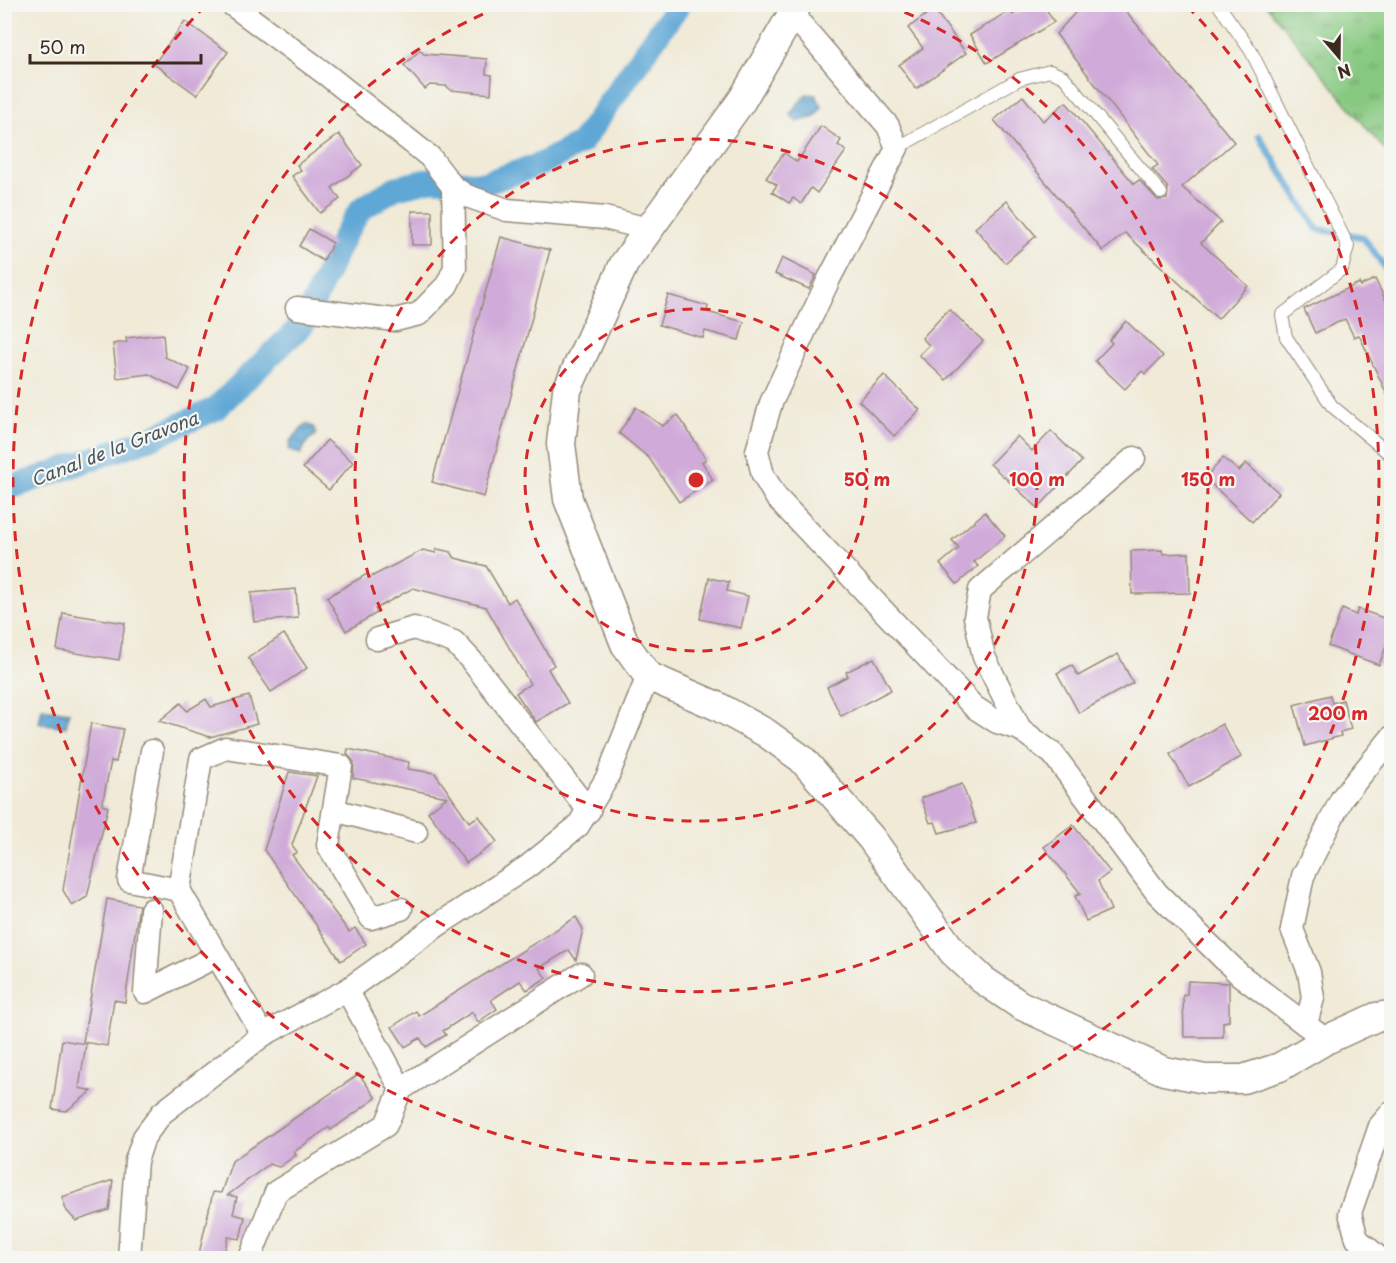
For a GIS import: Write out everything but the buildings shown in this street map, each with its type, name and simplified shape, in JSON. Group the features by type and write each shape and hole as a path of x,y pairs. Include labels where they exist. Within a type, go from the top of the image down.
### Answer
{"street":[{"path":"231,4 327,75 430,157 453,187 467,196 507,210 606,218 648,228"},
{"path":"1316,1032 1240,975 1156,893 1053,754 1020,729 997,722 975,707 776,497 763,475 757,451 771,403 830,279 897,148 888,126 795,10 742,100 624,264 567,390 561,444 568,499 625,644 648,676 717,706 766,733 802,759 871,838 953,952 983,980 1020,1005 1164,1071 1205,1079 1243,1079 1280,1067 1316,1032 1392,1015"},
{"path":"297,308 395,320 419,314 447,285 455,268 453,187"},
{"path":"1020,729 984,657 975,617 980,591 1134,458"},
{"path":"377,639 414,628 454,642 471,660 589,811"},
{"path":"129,1258 136,1161 144,1137 162,1113 262,1035 347,990 438,925 527,867 579,826 607,778 648,676"},
{"path":"1316,1032 1309,972 1292,929 1303,876 1342,798 1392,737"},
{"path":"262,1035 179,890 201,759 226,748 341,766 328,845 371,918 401,909"},
{"path":"152,752 129,880 179,890"},
{"path":"334,810 416,832"},
{"path":"151,910 145,992 217,957"},
{"path":"250,1258 276,1192 386,1125 401,1089 581,974"},
{"path":"347,990 401,1089"},
{"path":"1379,1258 1357,1239 1350,1212 1380,1126 1392,1112"}],"lane":[{"path":"1218,4 1251,51 1348,246 1342,269 1282,315 1286,337 1332,405 1392,456"},
{"path":"897,148 1019,79 1050,71 1064,77 1161,193"}],"green space":[{"path":"1266,5 1391,5 1391,158"}],"water":[{"path":"806,94 816,95 822,107 815,117 797,122 790,114"},
{"path":"306,424 314,427 316,435 308,440 301,454 289,451 290,441"},
{"path":"42,708 69,712 66,727 39,723"}],"waterway":[{"name":"Canal de la Gravona","path":"4,490 151,438 215,409 304,323 345,234 361,209 395,188 433,179 482,184 541,164 581,143 679,4"},
{"path":"1259,136 1317,229 1363,237 1392,277"}]}
